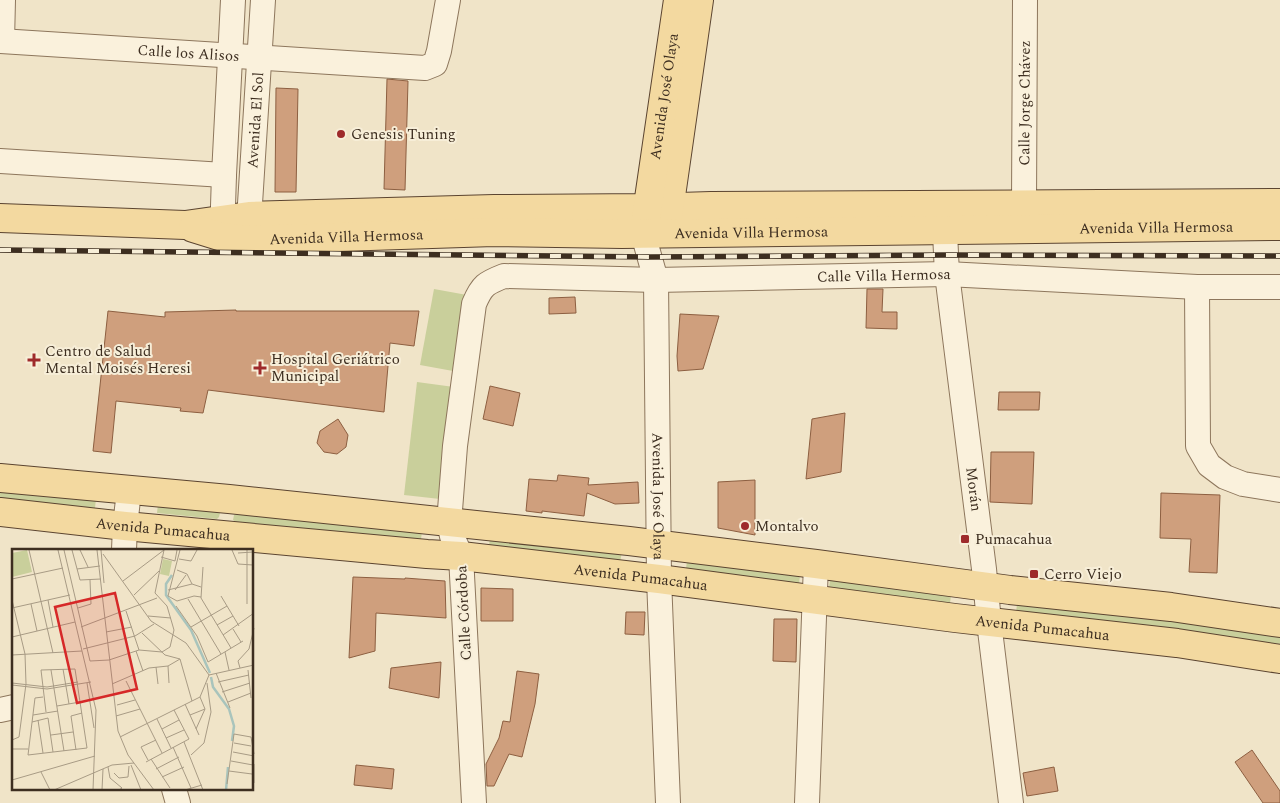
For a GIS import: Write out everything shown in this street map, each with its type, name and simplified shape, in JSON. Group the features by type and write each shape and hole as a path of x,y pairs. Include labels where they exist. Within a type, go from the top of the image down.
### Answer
{"main road":[{"name":"Avenida José Olaya","path":"678,0 684,29"},
{"name":"Avenida José Olaya","path":"656,220 684,29 699,0"},
{"name":"Avenida Villa Hermosa","path":"944,217 1024,204 1280,203"},
{"name":"Avenida Villa Hermosa","path":"0,218 235,228 494,209 656,220 944,217 1280,226"},
{"path":"0,478 229,499 659,545 986,587 1171,607 1280,623"},
{"path":"226,535 229,499"},
{"name":"Avenida Pumacahua","path":"0,512 124,538 226,535 461,556 659,579 989,622 1177,643 1280,659"}],"street":[{"path":"1,41 3,0"},
{"name":"Avenida El Sol","path":"234,0 224,175 235,228"},
{"name":"Avenida El Sol","path":"235,228 259,57 263,0"},
{"name":"Calle los Alisos","path":"1,41 425,68 435,64 448,0"},
{"name":"Calle Jorge Chávez","path":"1024,204 1025,0"},
{"path":"0,161 224,175"},
{"name":"Morán","path":"944,217 947,274 1011,803"},
{"name":"Avenida José Olaya","path":"656,220 659,579 668,803"},
{"name":"Calle Villa Hermosa","path":"489,281 504,276 656,280 947,274 1196,287 1280,287"},
{"name":"Calle Córdoba","path":"474,803 461,556 452,536 449,522 455,446 474,304 479,292 489,281"},
{"path":"1196,287 1198,446 1209,465 1225,477 1243,484 1280,490"},
{"path":"124,538 129,491"},
{"path":"807,803 816,564"},
{"path":"174,790 178,803"}],"green space":[{"path":"434,289 467,295 453,371 420,365"},
{"path":"417,382 454,387 440,499 404,495"},
{"path":"0,489 96,499 95,508 0,498"},
{"path":"158,504 218,511 220,513 217,519 157,513"},
{"path":"237,513 422,532 421,539 236,522 233,520 234,515"},
{"path":"490,537 622,552 620,562 489,546"},
{"path":"687,560 800,575 799,584 686,569"},
{"path":"830,579 951,596 950,603 829,588"},
{"path":"1017,604 1280,635 1280,644 1175,630 1016,613"}],"building":[{"path":"387,79 408,81 405,190 384,189"},
{"path":"276,88 298,89 296,192 275,192"},
{"path":"867,289 883,289 882,312 897,312 897,329 866,328"},
{"path":"575,297 576,313 549,314 549,298"},
{"path":"236,310 419,311 414,346 390,343 384,412 208,390 203,413 180,411 181,408 116,401 111,453 93,451 108,311 165,317 165,312"},
{"path":"680,314 719,316 703,369 678,371 677,356"},
{"path":"490,386 520,393 513,426 483,419"},
{"path":"999,392 1040,392 1039,410 998,410"},
{"path":"845,413 841,472 806,479 812,419"},
{"path":"338,419 348,435 346,447 337,454 324,452 317,443 320,431"},
{"path":"991,452 1034,452 1032,504 990,502"},
{"path":"558,475 589,478 588,485 638,482 639,503 615,504 587,493 584,516 526,511 529,479 557,481"},
{"path":"755,480 755,535 718,528 718,482"},
{"path":"1161,493 1220,495 1217,573 1189,572 1191,539 1160,538"},
{"path":"353,577 445,581 446,618 376,613 375,651 349,658"},
{"path":"481,588 513,589 513,621 481,621"},
{"path":"626,612 645,612 644,635 625,634"},
{"path":"774,619 797,619 796,662 773,661"},
{"path":"441,662 439,698 389,688 391,668"},
{"path":"517,671 539,674 535,704 522,757 509,754 494,786 487,786 486,764 499,738 503,721 510,722"},
{"path":"1252,750 1280,791 1280,803 1263,803 1235,762"},
{"path":"356,765 394,769 392,789 354,785"},
{"path":"1054,767 1058,791 1027,796 1023,773"}],"railway":[{"path":"0,250 650,257 946,255 1280,256"}],"place":[{"name":"Genesis Tuning","path":"341,134"},
{"name":"Centro de Salud Mental Moisés Heresi","path":"34,360"},
{"name":"Hospital Geriátrico Municipal","path":"260,368"},
{"name":"Montalvo","path":"745,526"},
{"name":"Pumacahua","path":"965,539"},
{"name":"Cerro Viejo","path":"1034,574"}]}
